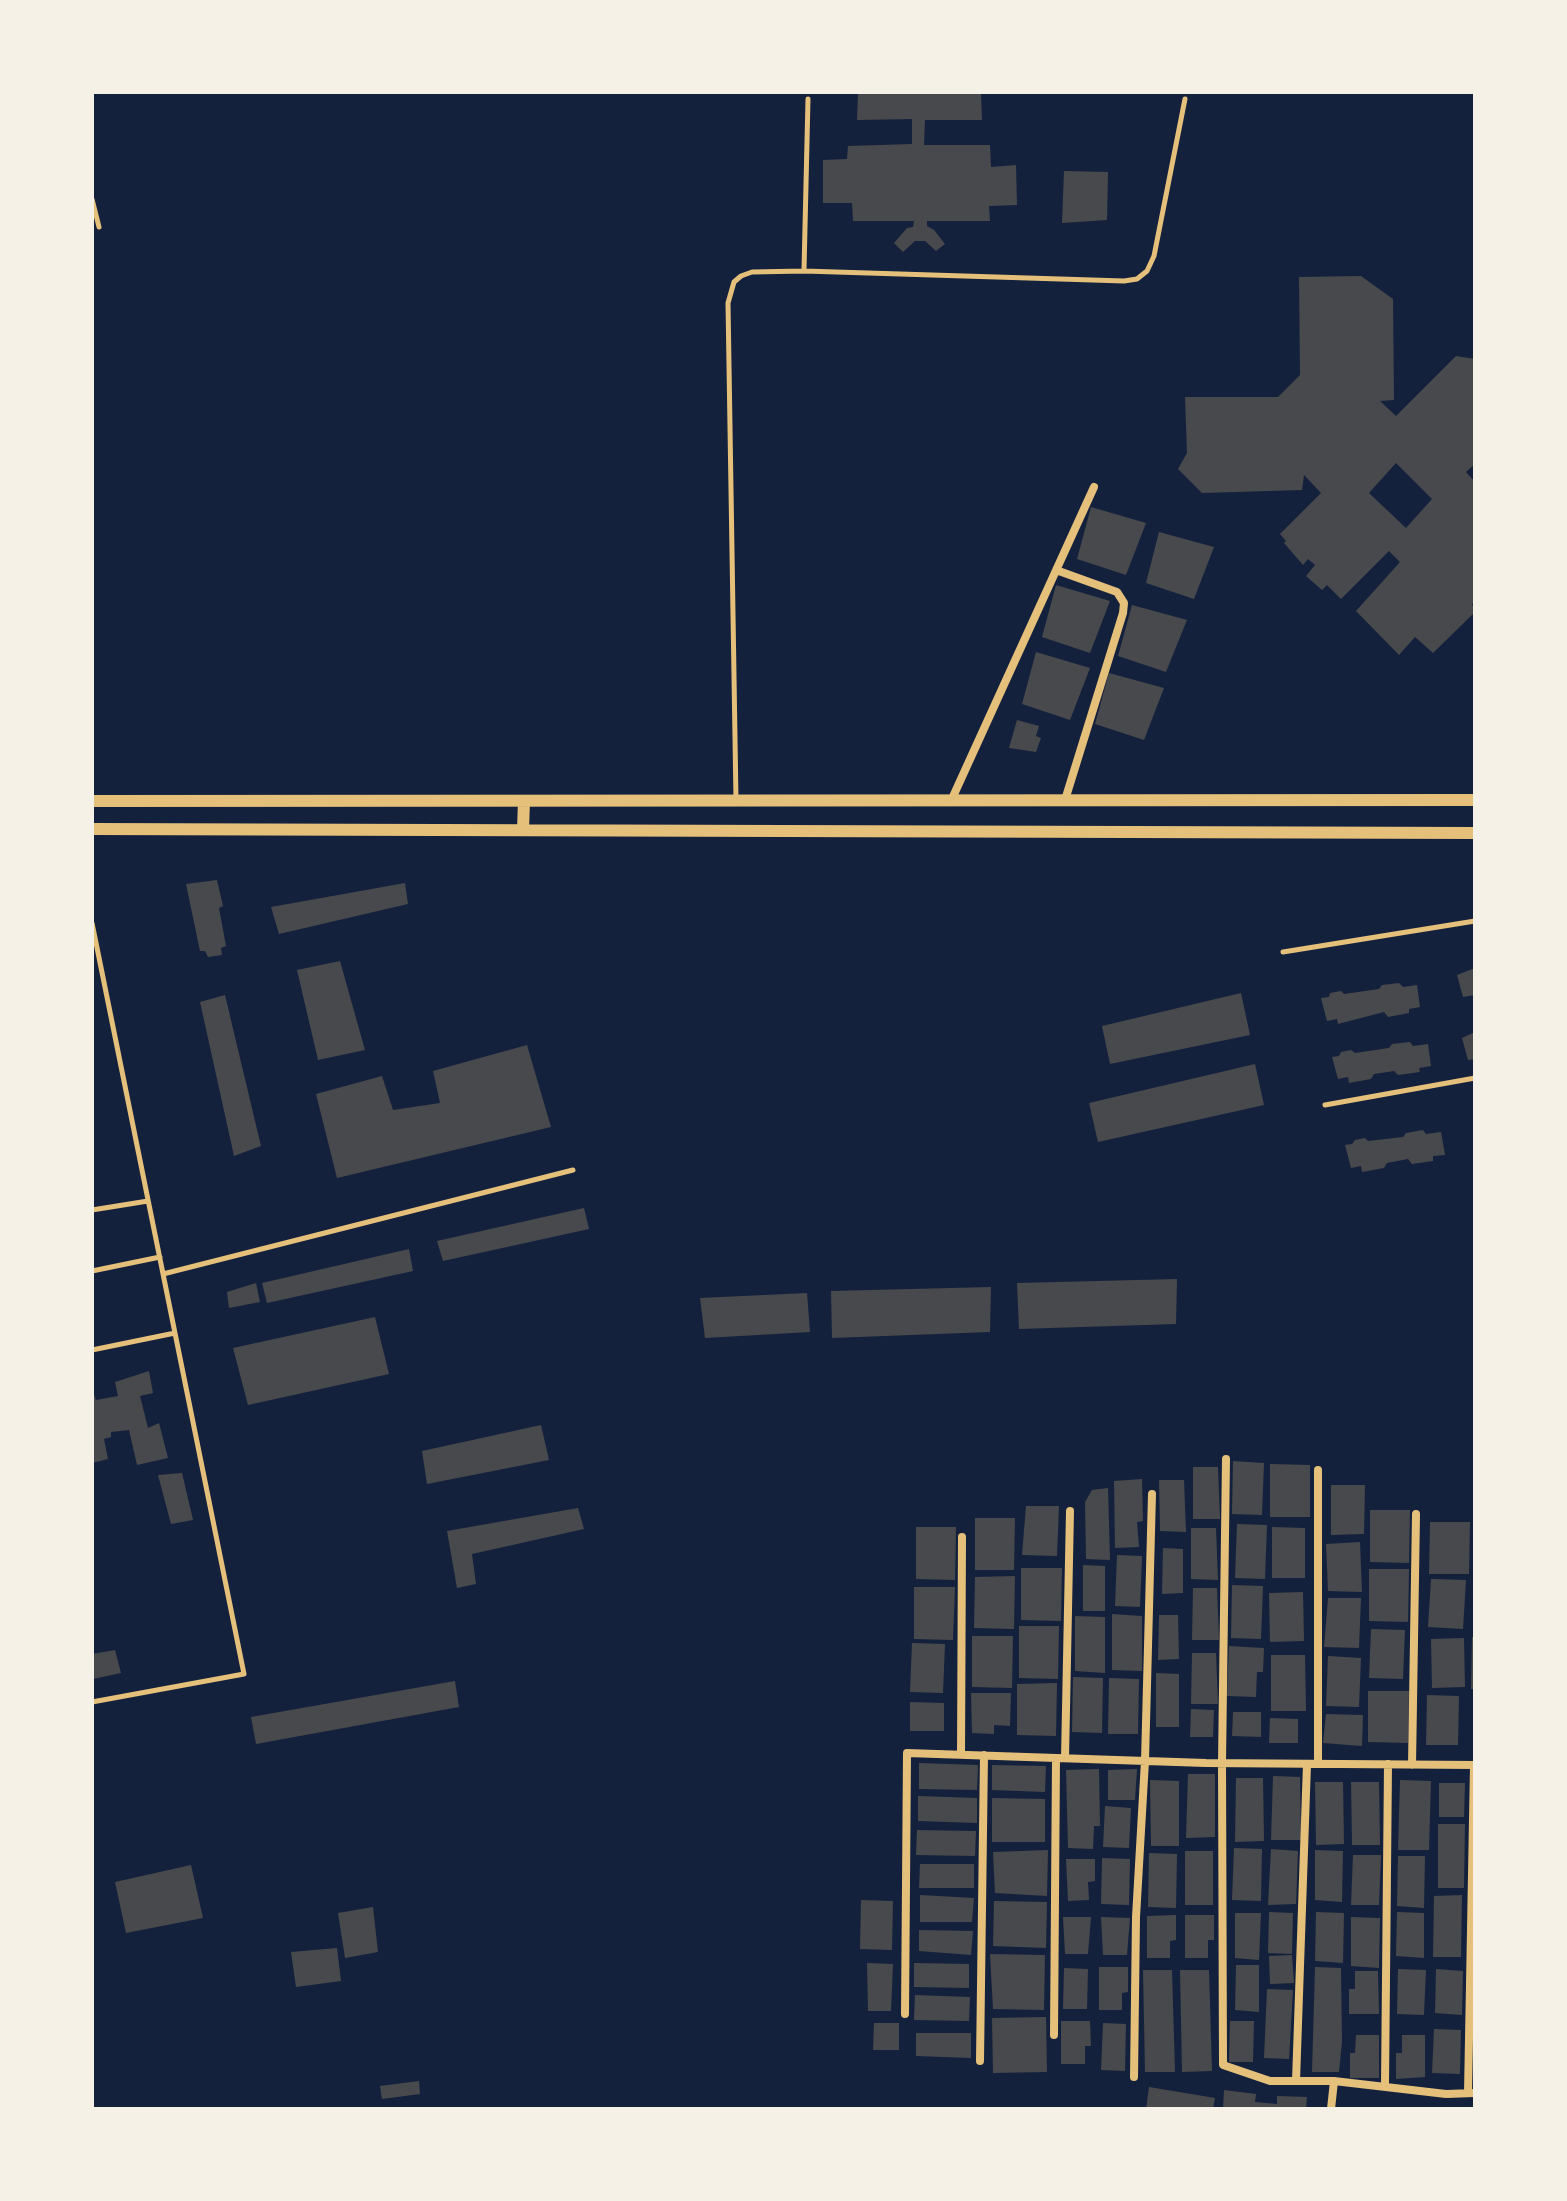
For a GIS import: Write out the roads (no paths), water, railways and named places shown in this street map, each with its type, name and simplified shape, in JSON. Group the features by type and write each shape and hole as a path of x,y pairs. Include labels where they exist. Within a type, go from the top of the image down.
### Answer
{"street":[{"path":"951,801 1094,487"},
{"path":"1056,570 1117,592 1124,603 1065,800"},
{"path":"92,801 1475,800"},
{"path":"523,830 524,801"},
{"path":"92,829 1475,833"},
{"path":"905,2014 907,1753 1222,1763 1475,1765 1471,2093 1446,2094 1334,2081 1270,2081 1223,2065 1222,1763 1226,1459"},
{"path":"1318,1470 1318,1764"},
{"path":"1134,2077 1136,1917 1145,1761 1152,1494"},
{"path":"1054,2035 1070,1511"},
{"path":"1412,1765 1416,1514"},
{"path":"961,1755 962,1537"},
{"path":"980,2061 984,1755"},
{"path":"1296,2081 1307,1764"},
{"path":"1385,2085 1388,1764"},
{"path":"1331,2109 1334,2081"}],"lane":[{"path":"804,271 808,99"},
{"path":"736,801 730,291 734,282 752,272 804,271 1137,279 1147,271 1154,256 1185,99"},
{"path":"92,199 99,227"},
{"path":"1283,952 1475,921"},
{"path":"92,923 244,1674 92,1702"},
{"path":"1325,1105 1475,1078"},
{"path":"163,1275 573,1170"},
{"path":"92,1210 148,1201"},
{"path":"92,1271 160,1257"},
{"path":"92,1350 175,1333"}]}
